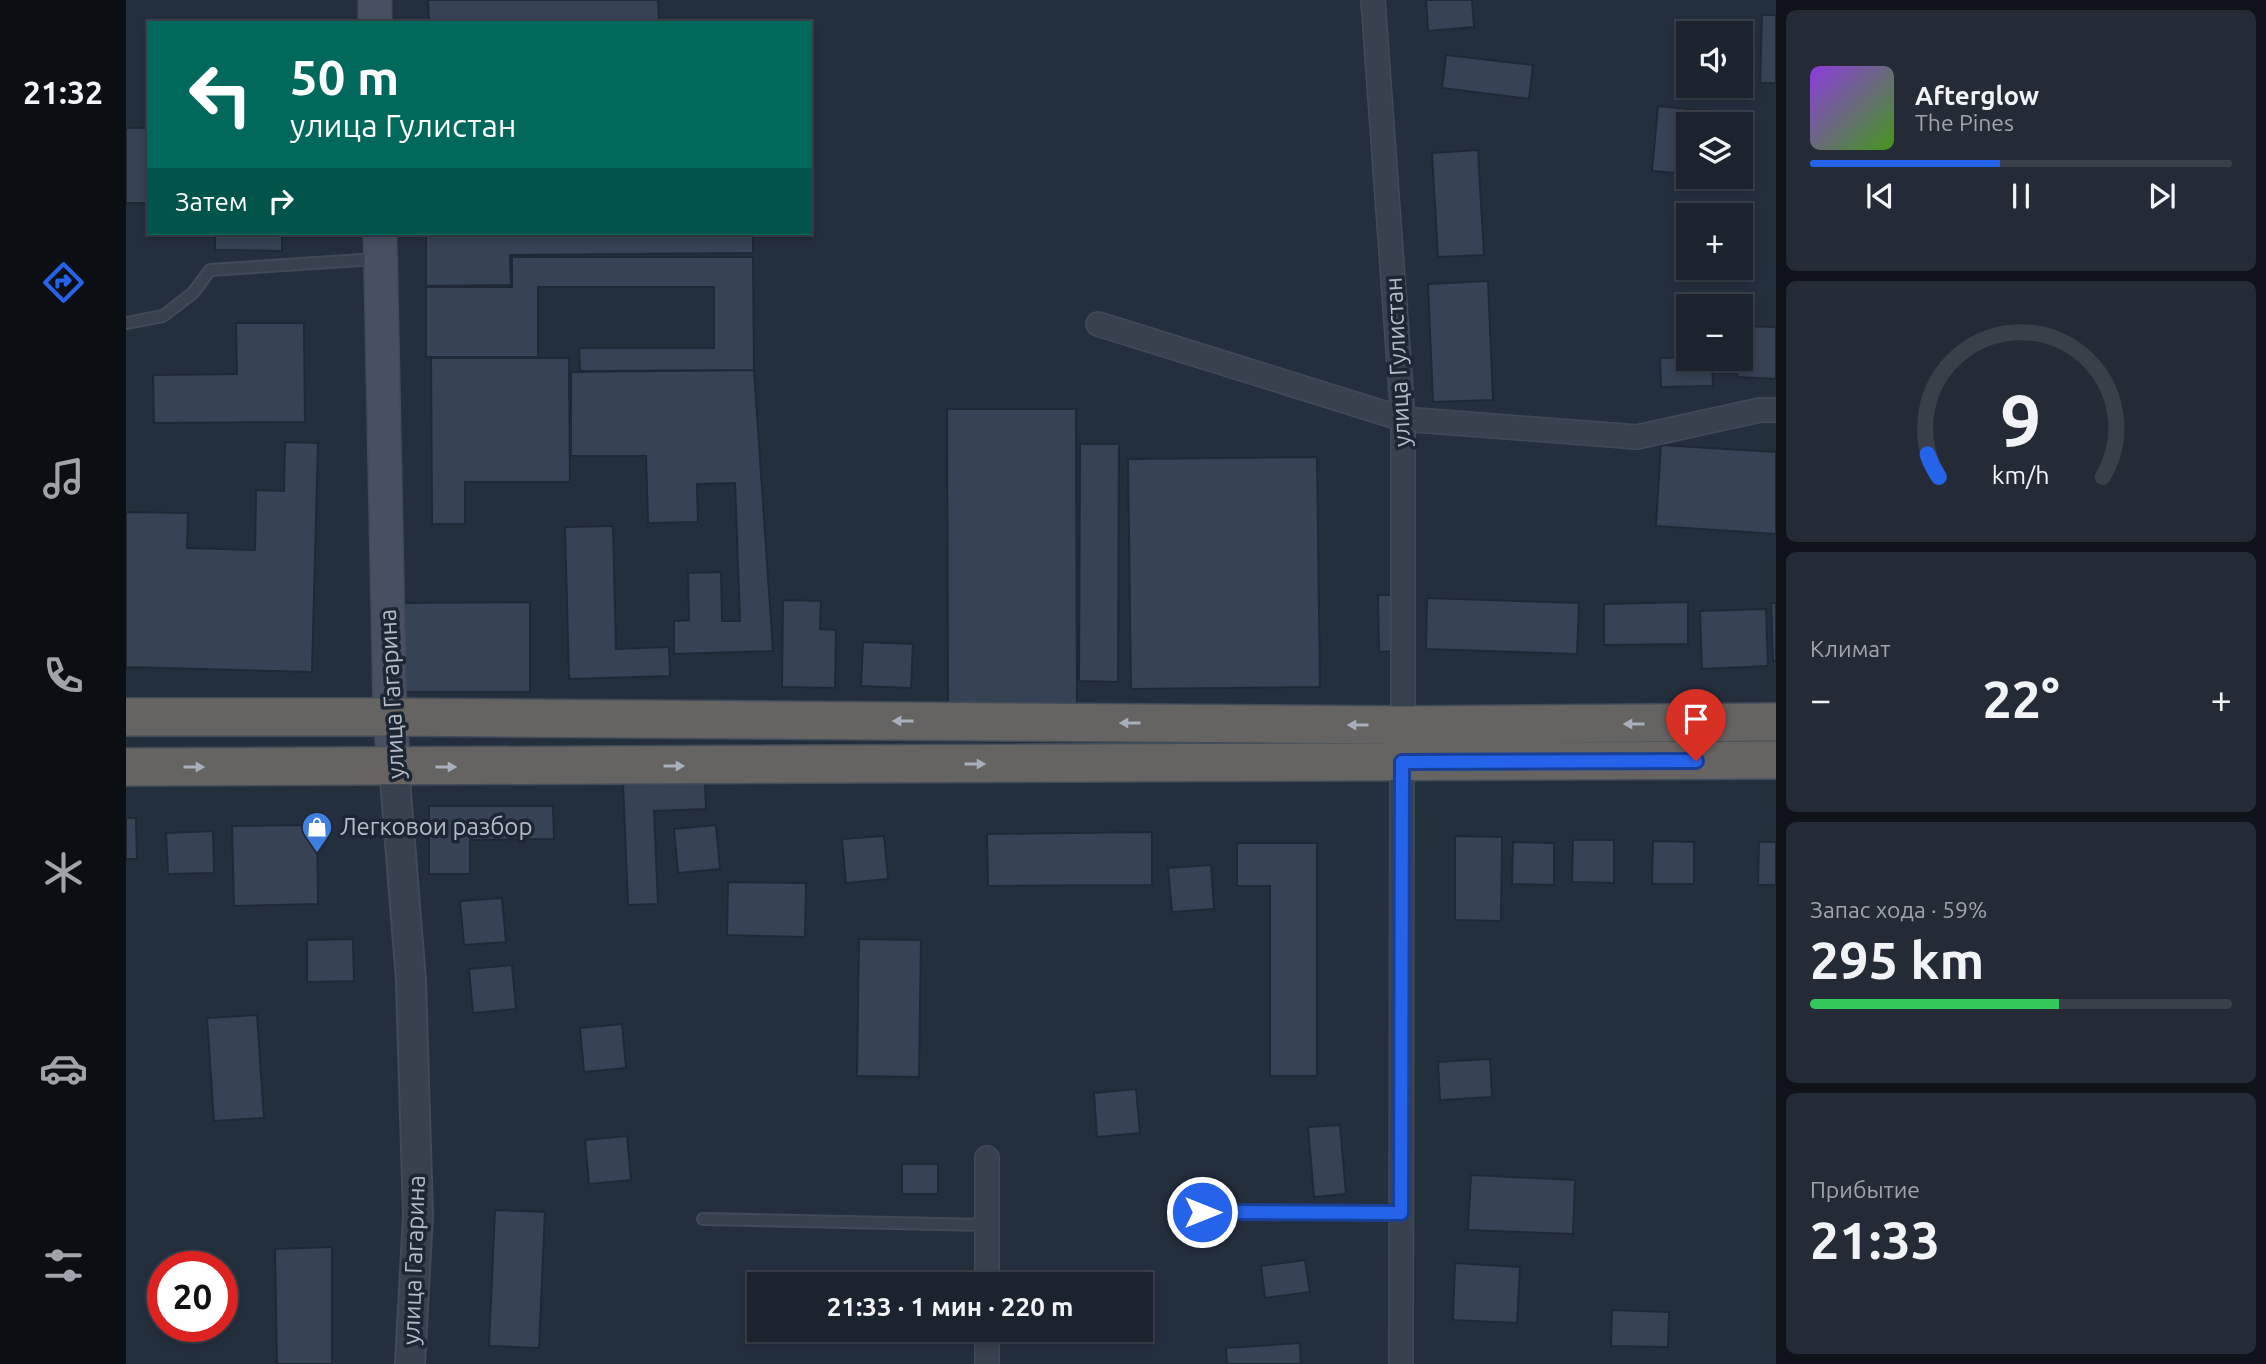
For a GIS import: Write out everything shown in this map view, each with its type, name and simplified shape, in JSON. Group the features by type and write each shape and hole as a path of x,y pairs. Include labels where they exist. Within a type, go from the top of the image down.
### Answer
{"highway":[{"path":"126,717 1402,725 1776,722"},
{"path":"126,767 394,768 1776,760"}],"main road":[{"path":"375,0 375,21"},
{"name":"улица Гагарина","path":"380,246 390,717 394,768"}],"street":[{"name":"улица Гулистан","path":"1373,0 1403,419 1402,725"},
{"path":"1097,324 1403,419 1637,437 1760,410 1776,410"},
{"path":"1401,1364 1402,762"},
{"name":"улица Гагарина","path":"394,768 411,981 418,1215 410,1364"},
{"path":"987,1157 987,1272"},
{"path":"987,1342 987,1364"}],"lane":[{"path":"126,323 163,316 193,293 210,270 380,246"},
{"path":"1202,1212 1401,1213"},
{"path":"704,1219 987,1226"}],"building":[{"path":"428,0 658,0 659,21 429,21"},
{"path":"1426,0 1472,0 1474,27 1428,31"},
{"path":"1762,15 1776,15 1776,83 1760,83"},
{"path":"1446,55 1533,65 1529,99 1442,88"},
{"path":"1658,106 1717,112 1676,112 1676,173 1652,171"},
{"path":"126,128 147,128 147,203 126,203"},
{"path":"1478,150 1484,255 1438,257 1432,153"},
{"path":"215,235 282,235 282,251 215,250"},
{"path":"426,235 753,235 753,253 510,255 511,285 426,286"},
{"path":"512,257 753,257 754,370 580,371 579,348 714,348 714,287 538,287 538,357 426,357 426,287 512,287"},
{"path":"1488,281 1493,400 1433,402 1428,284"},
{"path":"236,323 304,323 305,422 154,423 153,375 237,374"},
{"path":"1753,326 1776,327 1776,379 1737,377 1738,371 1753,371"},
{"path":"1676,357 1676,371 1712,371 1713,386 1661,387 1660,358"},
{"path":"431,358 569,358 570,482 465,482 465,524 432,524"},
{"path":"754,370 773,651 674,654 674,621 689,620 688,573 721,572 722,621 740,621 735,483 697,484 698,522 648,523 646,456 571,456 571,372"},
{"path":"947,409 1076,409 1077,704 948,703"},
{"path":"285,442 318,443 312,672 126,667 126,512 188,513 187,548 255,550 256,490 284,491"},
{"path":"1080,444 1119,444 1118,682 1079,681"},
{"path":"1661,445 1776,452 1776,534 1656,526"},
{"path":"1317,457 1320,687 1131,689 1128,459"},
{"path":"613,526 616,649 669,647 670,676 569,679 565,527"},
{"path":"1378,595 1399,595 1400,651 1379,652"},
{"path":"1427,598 1579,603 1577,654 1426,649"},
{"path":"783,600 821,601 820,629 836,630 835,688 782,687"},
{"path":"530,602 530,692 394,692 393,603"},
{"path":"1688,602 1688,644 1604,645 1604,604"},
{"path":"1771,603 1776,603 1776,661 1773,661"},
{"path":"1766,609 1768,666 1702,669 1700,611"},
{"path":"863,642 913,644 911,688 861,686"},
{"path":"705,781 706,809 654,811 658,904 628,905 623,784"},
{"path":"429,806 553,806 554,839 470,840 470,874 429,874"},
{"path":"126,818 136,818 137,859 126,859"},
{"path":"317,825 318,904 234,906 232,826"},
{"path":"716,825 720,869 678,873 674,829"},
{"path":"213,831 214,873 168,874 166,833"},
{"path":"1152,832 1152,885 988,886 987,834"},
{"path":"884,836 888,879 846,883 842,839"},
{"path":"1455,836 1502,837 1501,921 1455,920"},
{"path":"1573,840 1614,840 1614,883 1572,882"},
{"path":"1653,841 1694,842 1694,884 1652,884"},
{"path":"1513,842 1554,843 1554,885 1512,884"},
{"path":"1759,842 1776,842 1776,885 1758,885"},
{"path":"1237,843 1317,843 1317,1076 1270,1076 1270,886 1237,886"},
{"path":"1211,865 1214,909 1172,912 1168,868"},
{"path":"728,882 806,883 805,937 727,935"},
{"path":"502,898 506,942 464,945 460,901"},
{"path":"353,939 354,981 307,982 307,940"},
{"path":"859,939 921,940 919,1077 857,1076"},
{"path":"512,965 516,1009 473,1013 469,969"},
{"path":"257,1015 264,1118 214,1121 207,1018"},
{"path":"622,1024 626,1068 584,1072 580,1028"},
{"path":"1490,1059 1492,1097 1440,1100 1438,1062"},
{"path":"1136,1089 1140,1133 1097,1137 1094,1093"},
{"path":"1340,1125 1346,1194 1314,1197 1308,1127"},
{"path":"627,1136 631,1180 589,1184 585,1140"},
{"path":"902,1164 938,1164 938,1194 902,1194"},
{"path":"1471,1175 1575,1180 1573,1234 1468,1230"},
{"path":"495,1210 545,1212 539,1348 489,1346"},
{"path":"332,1247 332,1364 277,1364 275,1249"},
{"path":"1305,1260 1310,1292 1265,1298 1261,1266"},
{"path":"1455,1263 1520,1267 1517,1323 1453,1320"},
{"path":"1612,1310 1669,1312 1668,1347 1611,1346"},
{"path":"1300,1343 1301,1364 1227,1364 1226,1348"}],"place":[{"name":"Легковои разбор","path":"317,854"}],"route":[{"path":"1202,1212 1401,1213 1402,762 1696,761"}]}
